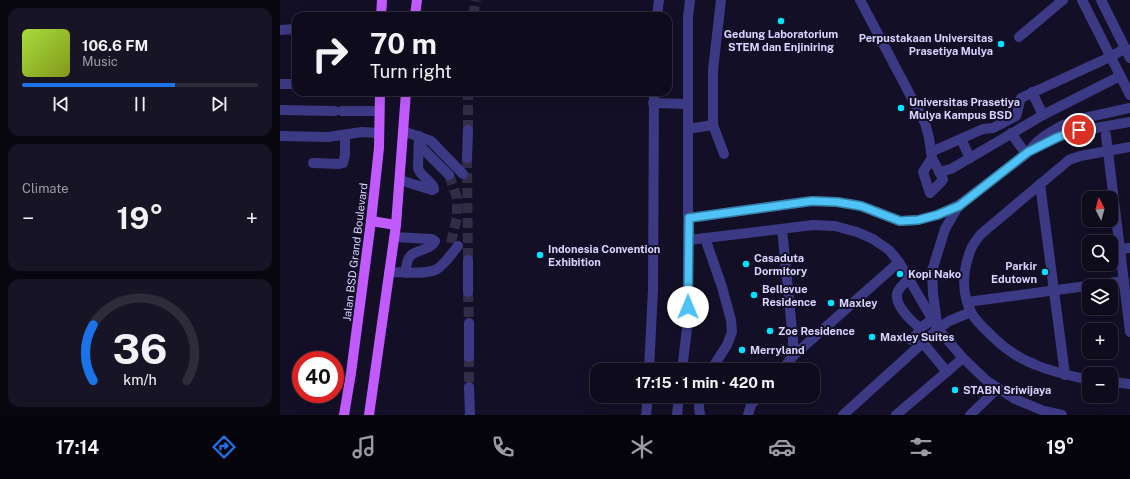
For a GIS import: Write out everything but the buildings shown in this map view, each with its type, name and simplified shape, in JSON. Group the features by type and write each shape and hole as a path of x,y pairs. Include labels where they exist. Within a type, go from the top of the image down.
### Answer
{"main road":[{"path":"382,0 382,12"},
{"path":"416,12 417,0"},
{"name":"Jalan BSD Grand Boulevard","path":"344,415 371,221 379,148 380,96"},
{"path":"369,415 396,224 406,96"},
{"path":"371,221 396,224"}],"street":[{"path":"658,12 659,0"},
{"path":"683,363 688,320 688,17 690,0"},
{"path":"721,0 713,70 713,125 724,154"},
{"path":"860,0 925,124 929,138 931,155 942,180 930,193 922,172 931,155 961,139 993,128 1016,116 1019,101 1021,98 1032,92 1110,56 1128,53 1100,0"},
{"path":"1019,37 1063,0"},
{"path":"1082,0 1130,95"},
{"path":"280,30 292,29"},
{"path":"939,172 951,169 1043,115 1120,76"},
{"path":"280,84 292,84"},
{"path":"1032,92 1043,115"},
{"path":"649,363 653,289 654,96"},
{"path":"653,103 688,104"},
{"path":"689,218 812,201 837,202 861,206 900,221 918,220 937,215 959,206 1027,153 1037,142 1061,126 1080,119 1130,108"},
{"path":"280,110 380,111"},
{"path":"1027,153 1068,133 1130,122"},
{"path":"688,129 713,125"},
{"path":"467,158 468,130"},
{"path":"403,131 419,141 449,175"},
{"path":"280,136 328,137 362,132 379,133"},
{"path":"1011,133 1027,153"},
{"path":"313,163 343,163 345,155 345,135"},
{"path":"1106,135 1107,150 1125,248 1124,281 1130,332"},
{"path":"961,139 970,158"},
{"path":"419,141 430,141 463,174"},
{"path":"400,180 432,190 434,189 433,184 419,173 419,141"},
{"path":"1082,378 1035,365 1019,357 980,325 971,312 967,302 964,289 965,269 971,248 980,234 1069,160 1107,150 1130,147"},
{"path":"1040,184 1065,374"},
{"path":"938,329 932,294 932,271 945,229 959,206"},
{"path":"689,240 813,225 836,226 857,232 873,239 889,250 899,262 938,329 963,358 987,381 1015,399 1044,411 1062,415"},
{"path":"782,229 794,340 793,356"},
{"path":"394,237 432,239 435,241 431,246 410,255 406,273"},
{"path":"705,238 722,287 731,320 732,332 727,345 715,363"},
{"path":"389,272 430,272 435,270 444,263 455,244"},
{"path":"468,260 468,292"},
{"path":"788,363 793,356 899,262"},
{"path":"910,279 903,284 898,292 897,300 899,305 911,320 920,328"},
{"path":"967,302 1124,281"},
{"path":"843,415 938,329 949,321 971,312"},
{"path":"910,340 917,334 920,328 932,320"},
{"path":"468,323 469,357"},
{"path":"923,343 947,372"},
{"path":"896,415 963,358"},
{"path":"1118,383 1130,384"},
{"path":"469,387 470,415"},
{"path":"970,415 998,388"},
{"path":"646,415 647,403"},
{"path":"677,415 678,403"},
{"path":"699,403 700,415"},
{"path":"748,415 753,403"}],"tunnel":[{"path":"474,12 476,0"},
{"path":"468,96 468,130"},
{"path":"467,158 468,260"},
{"path":"449,175 457,198 457,217 451,243"},
{"path":"468,292 469,323"},
{"path":"469,357 469,387"}],"place":[{"name":"Gedung Laboratorium STEM dan Enjiniring","path":"781,21"},
{"name":"Perpustakaan Universitas Prasetiya Mulya","path":"1001,44"},
{"name":"Universitas Prasetiya Mulya Kampus BSD","path":"901,108"},
{"name":"Indonesia Convention Exhibition","path":"540,255"},
{"name":"Casaduta Dormitory","path":"746,264"},
{"name":"Parkir Edutown","path":"1045,272"},
{"name":"Kopi Nako","path":"900,274"},
{"name":"Bellevue Residence","path":"754,295"},
{"name":"Maxley","path":"831,303"},
{"name":"Zoe Residence","path":"770,331"},
{"name":"Maxley Suites","path":"872,337"},
{"name":"Merryland","path":"742,350"},
{"name":"STABN Sriwijaya","path":"955,390"}],"route":[{"path":"688,307 689,218 812,201 837,202 861,206 878,214 900,221 918,220 937,215 959,206 1028,152 1056,138 1079,130"}]}
